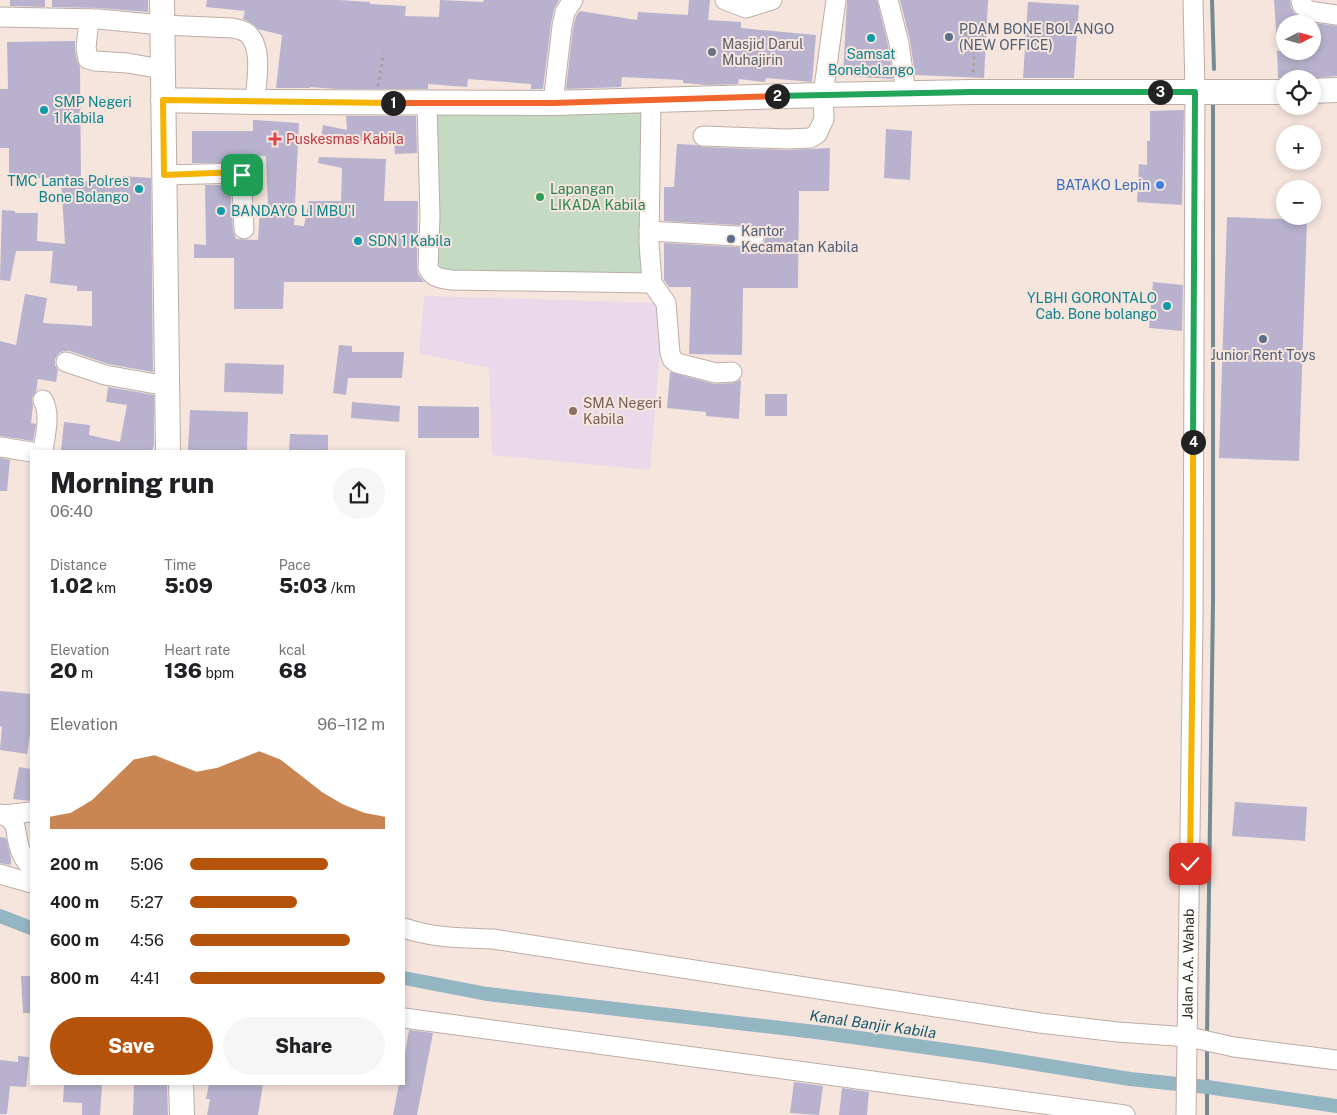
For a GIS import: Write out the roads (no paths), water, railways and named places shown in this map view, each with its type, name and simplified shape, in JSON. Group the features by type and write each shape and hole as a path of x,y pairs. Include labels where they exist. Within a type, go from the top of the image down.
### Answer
{"main road":[{"path":"162,0 168,450"},
{"path":"1321,91 1337,90"},
{"path":"163,100 553,103 823,94 1276,92"},
{"path":"181,1085 182,1115"}],"street":[{"path":"553,103 565,12 573,0"},
{"path":"725,0 746,8 772,0"},
{"path":"703,136 787,139 810,138 817,134 824,119 823,94 836,0"},
{"path":"888,0 899,43 906,93"},
{"name":"Jalan A.A. Wahab","path":"1187,1111 1190,916 1189,811 1193,621 1195,92 1193,0"},
{"path":"1301,0 1302,5 1309,11 1337,15"},
{"path":"0,17 89,19 232,28 248,34 253,40 257,53 255,102"},
{"path":"89,19 86,48 88,59 127,63 162,70"},
{"path":"651,101 649,231 652,283 666,303 670,353 672,359 677,363 716,373 732,372"},
{"path":"427,103 430,217 428,268 436,278 451,280 476,294 652,283"},
{"path":"164,175 241,173 244,229"},
{"path":"649,231 754,237"},
{"path":"66,362 105,375 167,386"},
{"path":"43,400 47,415 43,450"},
{"path":"0,447 30,452"},
{"path":"2,815 30,812"},
{"path":"2,815 16,825 20,848 30,865"},
{"path":"0,874 30,883"},
{"path":"405,928 428,935 503,940 1060,1026 1337,1060"},
{"path":"405,1018 1125,1115"}],"waterway":[{"path":"1212,0 1214,69"},
{"path":"1207,1035 1213,602 1213,104"},
{"name":"Kanal Banjir Kabila","path":"0,916 30,928"},
{"name":"Kanal Banjir Kabila","path":"405,978 487,994 824,1033 981,1055 1130,1079 1207,1087 1337,1106"},
{"path":"1207,1047 1207,1115"}],"place":[{"name":"PDAM BONE BOLANGO (NEW OFFICE)","path":"949,37"},
{"name":"Samsat Bonebolango","path":"871,38"},
{"name":"Masjid Darul Muhajirin","path":"712,52"},
{"name":"SMP Negeri 1 Kabila","path":"44,110"},
{"name":"Puskesmas Kabila","path":"275,139"},
{"name":"BATAKO Lepin","path":"1160,185"},
{"name":"TMC Lantas Polres Bone Bolango","path":"139,189"},
{"name":"Lapangan LIKADA Kabila","path":"540,197"},
{"name":"BANDAYO LI MBU'I","path":"221,211"},
{"name":"Kantor Kecamatan Kabila","path":"731,239"},
{"name":"SDN 1 Kabila","path":"358,241"},
{"name":"YLBHI GORONTALO Cab. Bone bolango","path":"1167,306"},
{"name":"Junior Rent Toys","path":"1263,339"},
{"name":"SMA Negeri Kabila","path":"573,411"}]}
